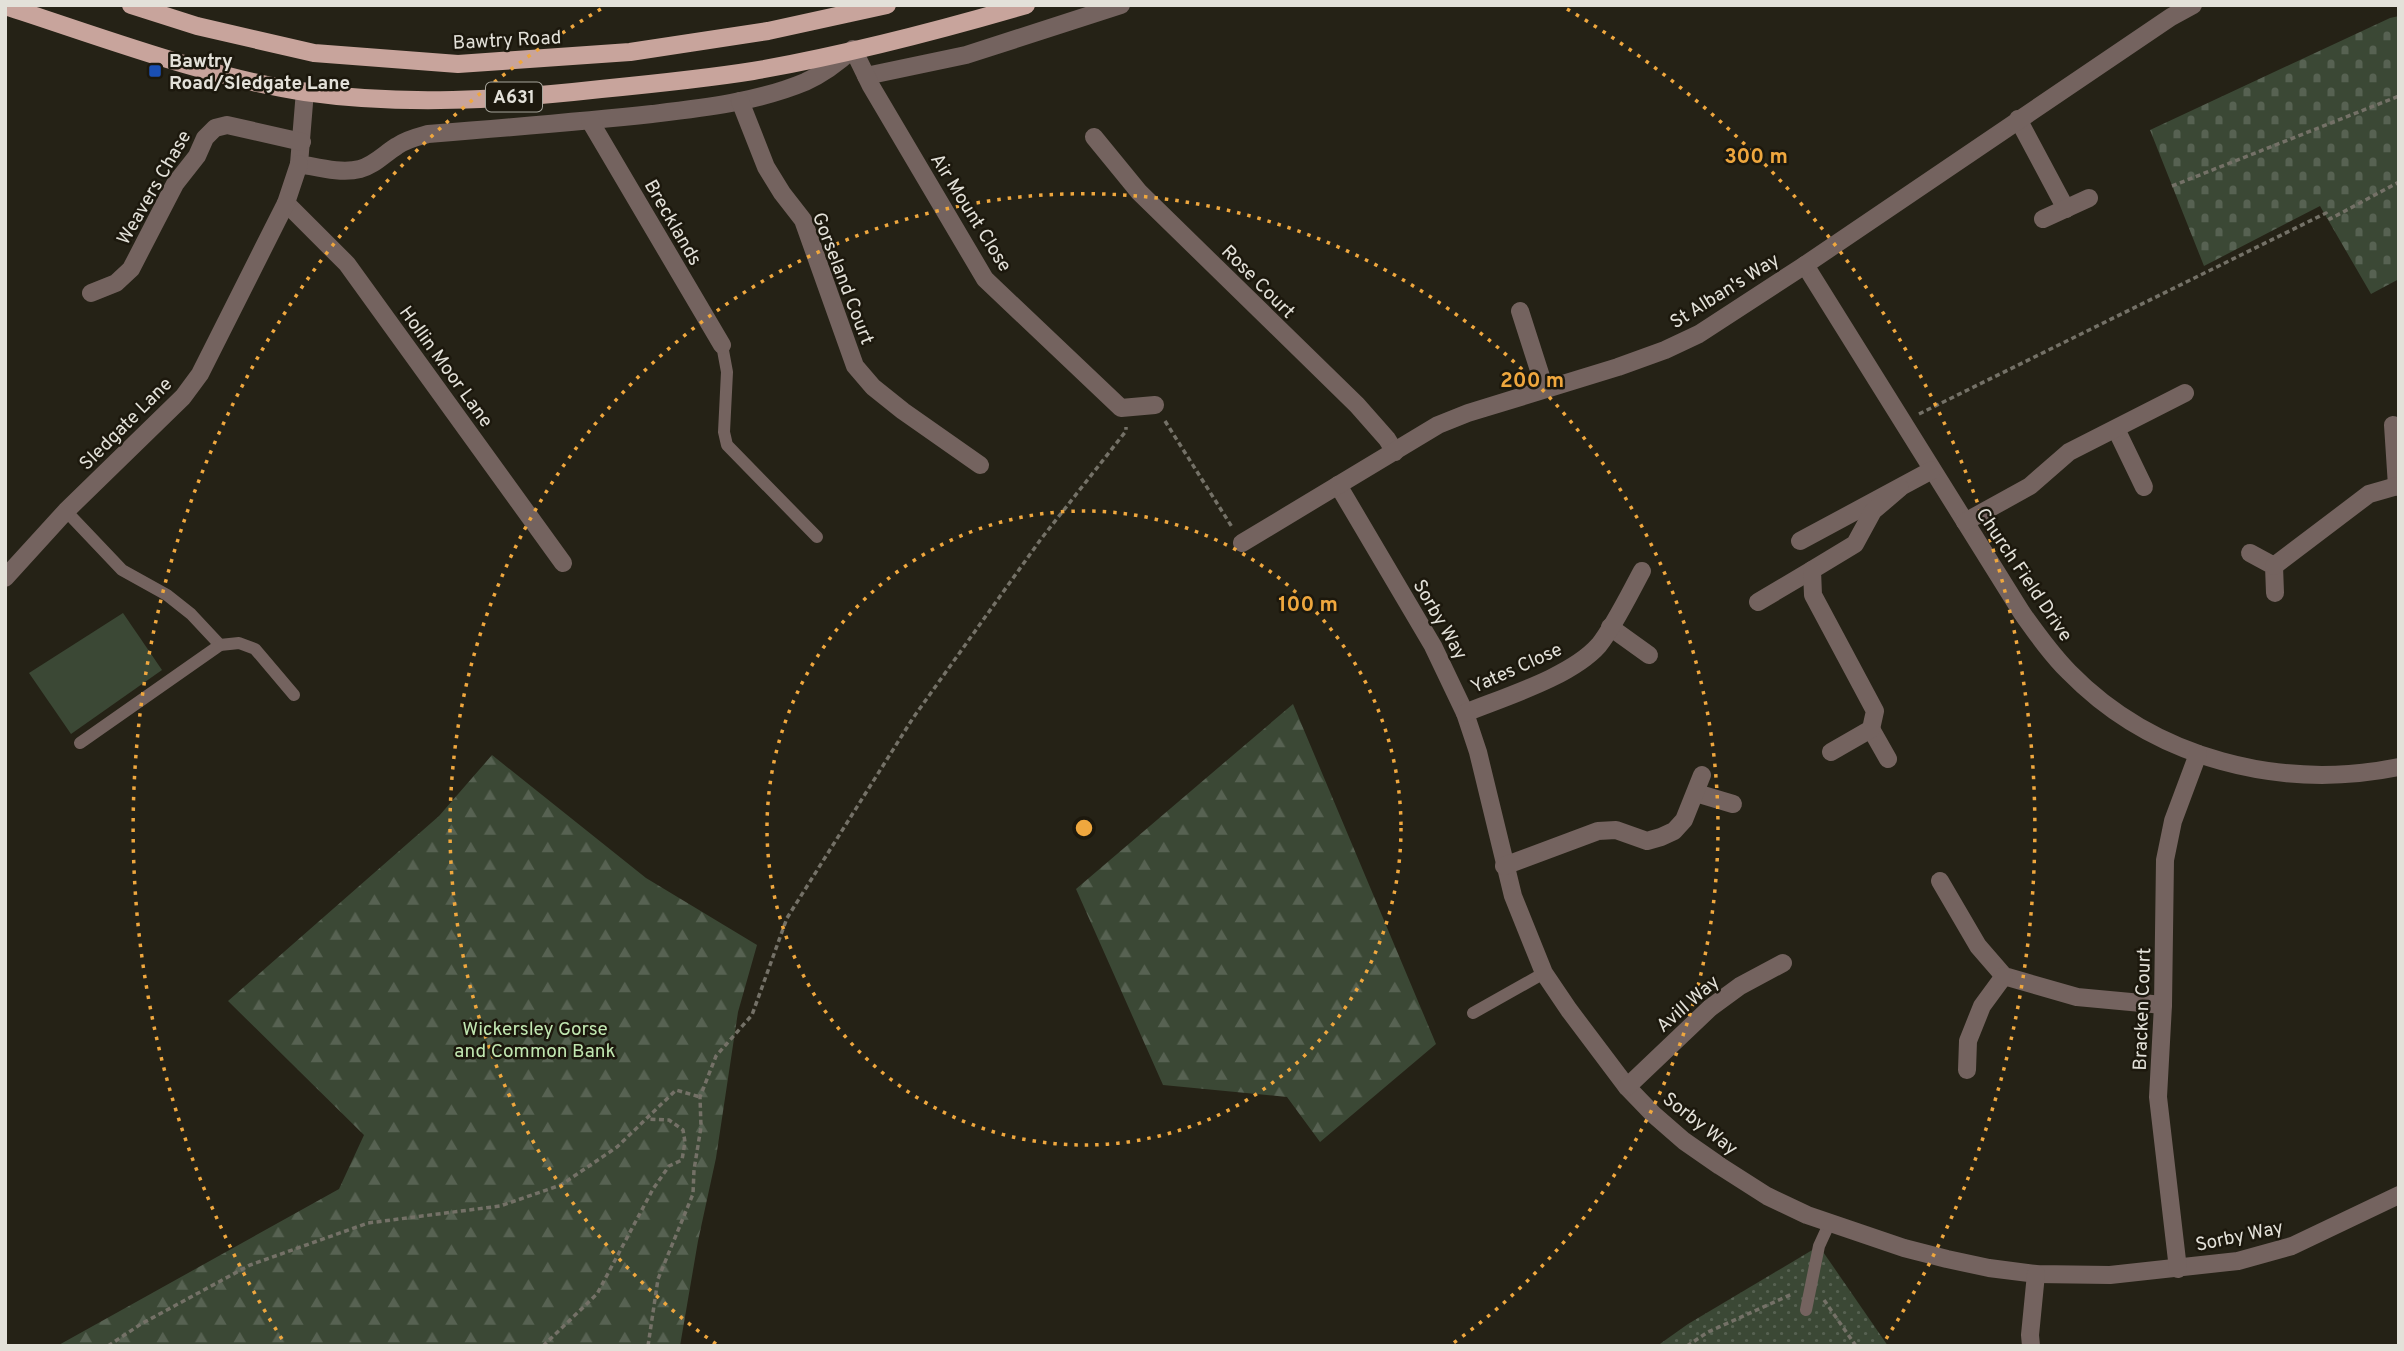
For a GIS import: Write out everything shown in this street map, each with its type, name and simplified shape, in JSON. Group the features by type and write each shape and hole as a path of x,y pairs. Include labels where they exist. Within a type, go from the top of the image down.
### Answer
{"main road":[{"name":"A631","path":"25,5 63,24"},
{"name":"Bawtry Road","path":"131,5 197,26 314,53 458,64 630,52 768,31 887,5"},
{"name":"A631","path":"5,6 225,74 304,92 453,100 549,95 755,70 853,49 1026,5"}],"street":[{"path":"866,76 966,55 1121,5"},
{"name":"St Alban's Way","path":"1242,544 1437,425 1665,350 1699,334 2018,119 2167,11 2193,5"},
{"name":"Air Mount Close","path":"853,49 866,76 985,279 1121,408"},
{"path":"304,92 299,164 332,169 358,169 379,161 394,147 409,139 428,134 590,121 740,101 786,90 824,73 853,49"},
{"name":"Gorseland Court","path":"740,101 766,167 803,220 855,366 873,387 903,411 980,465"},
{"path":"2018,119 2066,209"},
{"name":"Brecklands","path":"590,121 722,345"},
{"name":"Weavers Chase","path":"91,293 116,284 131,269 174,184 197,156 209,132 227,125 302,142"},
{"name":"Rose Court","path":"1094,137 1139,192 1357,405 1395,452"},
{"name":"Sledgate Lane","path":"5,578 66,511 183,397 200,374 286,203 299,164"},
{"path":"2043,219 2089,198"},
{"name":"Hollin Moor Lane","path":"286,203 347,264 563,562"},
{"name":"Church Field Drive","path":"1805,265 2022,613 2070,673 2109,706 2154,734 2198,754 2240,768 2317,776 2399,768"},
{"path":"1520,311 1545,389"},
{"path":"1965,522 2030,486 2069,452 2185,393"},
{"path":"1121,408 1155,405"},
{"path":"2274,566 2369,494 2398,487 2393,425"},
{"path":"2116,429 2144,487"},
{"path":"1800,541 1933,470"},
{"name":"Sorby Way","path":"1338,485 1433,646 1465,713 1492,806 1513,896 1544,972 1569,1010 1628,1087 1684,1141 1720,1166 1767,1196 1807,1215 1904,1248 1989,1268 2036,1274 2110,1275 2238,1261 2292,1246 2399,1195"},
{"path":"1758,602 1855,544 1872,511 1900,488"},
{"path":"2250,553 2274,566"},
{"path":"2274,566 2274,593"},
{"path":"1812,570 1813,595 1875,711 1871,729 1888,759"},
{"name":"Yates Close","path":"1465,713 1560,674 1599,645 1642,571"},
{"path":"1610,627 1649,655"},
{"path":"1831,752 1871,729"},
{"name":"Bracken Court","path":"2178,1269 2158,1097 2163,1005 2165,860 2173,821 2198,754"},
{"path":"1504,866 1598,831 1616,830 1647,841 1661,837 1674,831 1684,820 1702,775"},
{"path":"1696,793 1733,804"},
{"path":"1940,881 1978,946 2004,976 2077,997 2163,1005"},
{"name":"Avill Way","path":"1628,1087 1710,1008 1740,986 1783,963"},
{"path":"1967,1070 1969,1041 1982,1006 2004,976"},
{"path":"2031,1346 2036,1274"}],"lane":[{"path":"722,345 727,372 724,432 727,445 817,537"},
{"path":"66,511 122,570 167,595 191,614 220,645"},
{"path":"80,743 220,645 239,643 255,649 294,695"},
{"path":"1472,1013 1544,972"},
{"path":"1806,1310 1819,1246 1830,1222"}],"path":[{"path":"2172,186 2399,96"},
{"path":"1904,421 2326,213 2330,219 2399,182"},
{"path":"1155,405 1242,544"},
{"path":"648,1346 658,1279 694,1194 694,1170 701,1127 700,1097 716,1056 752,1015 787,918 913,718 1041,539 1126,431 1121,408"},
{"path":"108,1346 141,1324 263,1260 368,1223 500,1206 561,1185 617,1147 676,1090 700,1097"},
{"path":"543,1346 597,1294 653,1189 669,1166 682,1160 685,1142 683,1130 669,1120 646,1119"},
{"path":"1687,1346 1707,1332 1813,1284 1856,1346"}],"green space":[{"path":"2399,16 2399,279 2371,294 2320,206 2204,266 2150,130"},
{"path":"123,613 162,670 71,734 29,673"},
{"path":"1293,704 1436,1044 1320,1142 1287,1097 1163,1085 1076,889"},
{"name":"Wickersley Gorse and Common Bank","path":"492,755 646,878 757,945 738,1012 716,1158 680,1346 57,1346 339,1189 364,1135 228,1001 439,816"},
{"path":"1819,1246 1888,1346 1657,1346 1688,1324"}],"place":[{"name":"Bawtry Road/Sledgate Lane","path":"155,71"}]}
